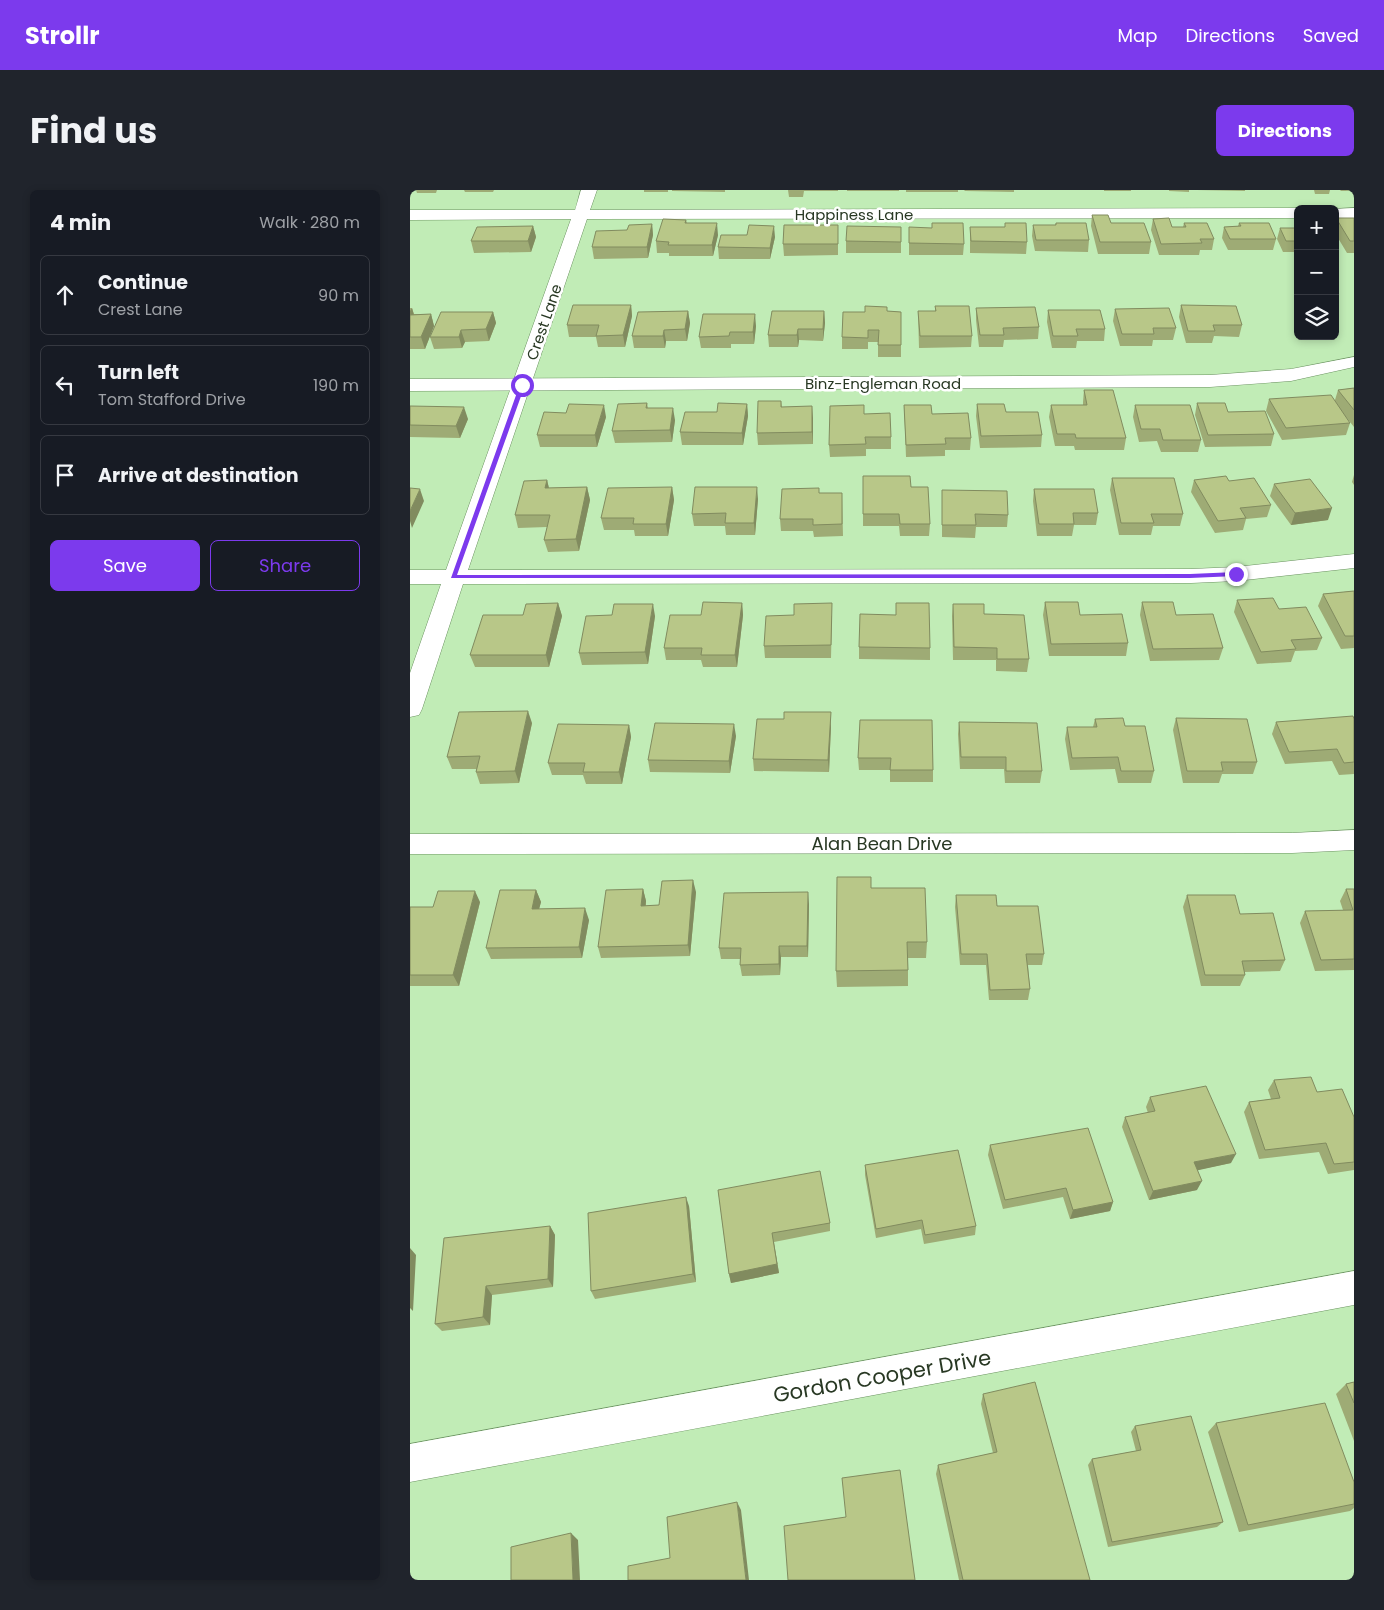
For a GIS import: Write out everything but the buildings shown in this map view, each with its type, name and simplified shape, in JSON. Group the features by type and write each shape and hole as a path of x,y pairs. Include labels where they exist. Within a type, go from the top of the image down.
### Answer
{"street":[{"name":"Crest Lane","path":"410,709 453,577 589,190"},
{"name":"Happiness Lane","path":"410,215 1294,213"},
{"path":"1339,213 1354,213"},
{"name":"Binz-Engleman Road","path":"410,385 1210,381 1291,375 1354,362"},
{"path":"410,577 1190,576 1236,574 1354,561"},
{"name":"Alan Bean Drive","path":"410,844 1292,843 1354,840"},
{"name":"Gordon Cooper Drive","path":"410,1463 1354,1288"}],"route":[{"path":"522,385 453,577 1190,576 1236,574"}]}
